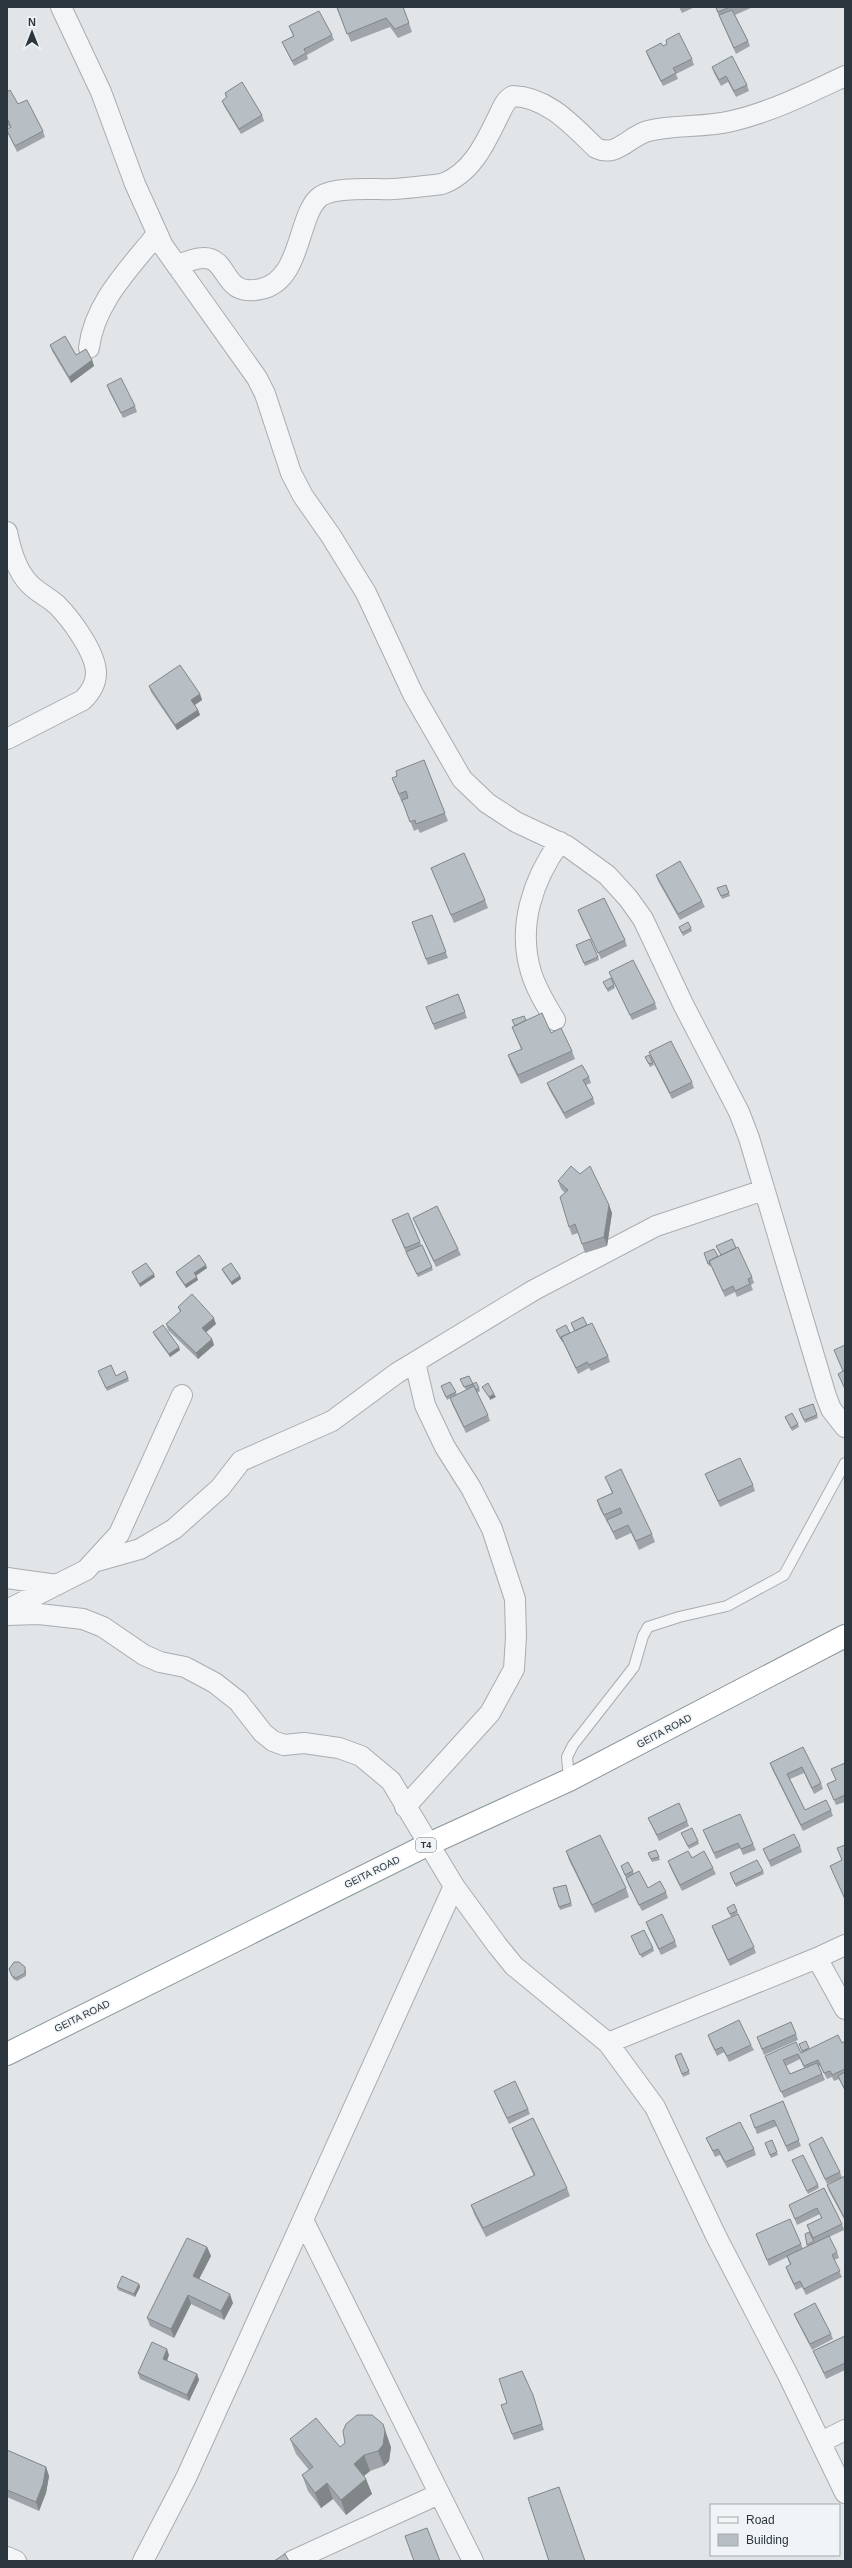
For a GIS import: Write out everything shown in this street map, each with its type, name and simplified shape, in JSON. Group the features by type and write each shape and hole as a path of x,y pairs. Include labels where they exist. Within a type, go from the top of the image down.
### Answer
{"highway":[{"name":"GEITA ROAD","path":"7,2054 429,1844 569,1780 845,1636"}],"street":[{"path":"61,7 101,92 135,184 157,234 177,266 257,378 265,394 291,473 303,496 366,593 413,694 462,779 487,803 516,822 560,842 607,875 628,898 642,919 682,1004 739,1112 826,1396 832,1409 845,1427"},
{"path":"177,266 191,260 207,257 216,261 230,282 236,288 261,289 274,282 285,272 295,257 313,205 322,196 340,192 442,184 453,180 470,166 505,103 513,96 526,96 552,110 596,148 604,152 613,151 642,133 661,128 732,121 773,108 845,76"},
{"path":"89,348 91,333 106,301 157,234"},
{"path":"7,532 20,571 25,579 32,588 57,605 77,629 95,663 96,674 90,692 83,700 7,739"},
{"path":"555,1020 540,993 531,971 526,943 527,920 534,887 548,858 560,842"},
{"path":"94,1562 140,1549 174,1529 220,1488 241,1461 332,1420 415,1362 534,1290 656,1226 764,1190"},
{"path":"405,1807 490,1714 514,1670 516,1637 515,1599 492,1529 471,1488 445,1447 425,1405 415,1362"},
{"path":"7,1610 86,1570 119,1534 182,1395"},
{"path":"7,1578 57,1585"},
{"path":"7,1615 40,1614 83,1619 103,1627 144,1655 160,1662 185,1668 216,1683 238,1701 263,1733 273,1741 284,1745 304,1743 324,1745 361,1756 391,1782 454,1886 514,1966 608,2043 655,2107 716,2236 821,2442 845,2493"},
{"path":"143,2561 186,2478 454,1886"},
{"path":"608,2043 817,1958 845,1945"},
{"path":"817,1958 845,2009"},
{"path":"303,2220 473,2561"},
{"path":"821,2442 845,2430"},
{"path":"292,2561 439,2494"},
{"path":"7,2557 16,2561"}],"lane":[{"path":"569,1780 567,1758 570,1751 634,1667 643,1636 648,1627 673,1619 727,1606 784,1575 845,1463"}],"building":[{"path":"337,7 403,7 409,23 395,29 386,18 347,34"},
{"path":"716,7 730,7 718,12"},
{"path":"732,10 748,41 734,48 719,15"},
{"path":"319,11 332,35 304,49 306,53 292,61 282,42 294,36 289,26"},
{"path":"679,33 692,59 673,68 676,73 661,81 646,51 661,43 663,46 667,44 666,40"},
{"path":"732,56 747,85 734,91 726,76 719,80 712,67"},
{"path":"242,82 262,115 239,129 222,101 227,97 225,93"},
{"path":"10,90 18,104 27,100 43,131 15,146 7,131 7,129 11,127 7,120 7,92"},
{"path":"65,336 76,355 86,349 92,360 69,377 50,345"},
{"path":"121,378 135,406 121,413 107,385"},
{"path":"180,665 200,694 191,700 198,710 175,725 149,686"},
{"path":"424,760 445,813 416,824 415,820 410,822 402,800 408,798 406,791 399,794 392,778 397,776 396,771"},
{"path":"464,853 485,900 451,915 431,868"},
{"path":"680,861 702,901 678,914 656,875"},
{"path":"726,885 729,893 721,896 717,888"},
{"path":"604,898 625,940 598,953 578,910"},
{"path":"432,915 446,952 426,959 412,922"},
{"path":"688,922 691,928 682,933 679,927"},
{"path":"590,939 598,957 584,963 576,945"},
{"path":"633,960 655,1003 630,1015 609,972"},
{"path":"611,978 614,985 607,989 603,982"},
{"path":"458,994 465,1012 433,1024 426,1007"},
{"path":"542,1013 551,1033 561,1028 572,1051 518,1075 508,1055 522,1049 512,1027"},
{"path":"524,1016 526,1020 515,1026 512,1020"},
{"path":"671,1041 692,1082 670,1093 649,1052"},
{"path":"649,1055 653,1063 649,1064 645,1057"},
{"path":"582,1065 589,1077 583,1080 593,1098 564,1113 547,1083"},
{"path":"571,1166 580,1174 590,1166 609,1205 604,1237 582,1244 575,1224 569,1227 560,1197 568,1190 558,1181"},
{"path":"437,1206 458,1249 434,1261 413,1218"},
{"path":"408,1213 420,1242 405,1248 392,1220"},
{"path":"732,1239 736,1248 721,1255 716,1246"},
{"path":"422,1245 432,1267 417,1274 406,1252"},
{"path":"738,1247 752,1277 748,1279 750,1284 735,1291 733,1286 723,1291 709,1261"},
{"path":"714,1249 718,1256 709,1261 710,1263 708,1264 704,1253"},
{"path":"199,1255 206,1265 194,1273 197,1277 185,1285 176,1272"},
{"path":"146,1263 154,1274 139,1284 132,1272"},
{"path":"231,1263 240,1276 231,1282 222,1269"},
{"path":"192,1294 214,1318 202,1328 212,1339 196,1353 166,1324 181,1311 178,1307"},
{"path":"583,1317 587,1325 575,1331 571,1323"},
{"path":"592,1323 608,1356 589,1365 587,1362 576,1368 561,1337"},
{"path":"163,1325 179,1347 169,1354 153,1332"},
{"path":"566,1325 570,1333 561,1337 561,1339 556,1330"},
{"path":"845,1345 845,1370 843,1371 834,1350"},
{"path":"111,1365 116,1376 125,1371 128,1378 106,1388 98,1371"},
{"path":"845,1370 845,1389 838,1374"},
{"path":"469,1376 473,1384 464,1387 460,1379"},
{"path":"450,1382 456,1392 446,1397 441,1386"},
{"path":"476,1382 479,1388 476,1390 473,1384"},
{"path":"488,1383 494,1394 489,1397 482,1387"},
{"path":"474,1386 488,1415 464,1427 450,1398"},
{"path":"813,1404 817,1415 804,1420 799,1409"},
{"path":"792,1413 798,1424 791,1428 785,1417"},
{"path":"740,1458 753,1485 718,1501 705,1474"},
{"path":"621,1469 652,1534 636,1541 628,1525 613,1532 607,1520 622,1513 620,1508 604,1515 597,1500 613,1493 605,1477"},
{"path":"803,1747 821,1783 812,1788 802,1767 787,1774 805,1810 826,1800 831,1810 801,1825 770,1763"},
{"path":"845,1763 845,1795 834,1800 827,1784 836,1780 831,1769"},
{"path":"679,1803 687,1821 657,1835 648,1818"},
{"path":"740,1814 753,1844 741,1849 738,1843 714,1853 703,1830"},
{"path":"692,1828 698,1841 688,1846 681,1833"},
{"path":"794,1834 800,1846 769,1861 763,1849"},
{"path":"600,1835 626,1888 592,1905 566,1851"},
{"path":"845,1845 845,1899 830,1866 842,1860 837,1848"},
{"path":"656,1850 659,1857 651,1859 648,1853"},
{"path":"688,1851 692,1858 704,1851 713,1868 680,1885 668,1861"},
{"path":"757,1860 763,1871 735,1884 730,1873"},
{"path":"628,1862 633,1871 625,1875 621,1866"},
{"path":"639,1871 648,1888 660,1881 666,1892 639,1905 626,1878"},
{"path":"566,1885 571,1903 559,1907 553,1888"},
{"path":"734,1904 737,1911 730,1914 727,1908"},
{"path":"662,1914 675,1941 659,1949 646,1922"},
{"path":"738,1914 754,1947 728,1960 712,1926"},
{"path":"644,1930 653,1948 640,1955 631,1936"},
{"path":"14,1962 19,1962 25,1967 25,1973 16,1978 12,1976 9,1969"},
{"path":"739,2020 751,2045 727,2056 722,2047 715,2050 708,2035"},
{"path":"791,2022 796,2034 762,2049 757,2037"},
{"path":"838,2035 842,2043 845,2041 845,2069 832,2075 830,2071 824,2073 818,2060 804,2066 798,2054 783,2060 790,2074 817,2063 822,2074 781,2092 765,2056 796,2042 801,2053"},
{"path":"806,2041 809,2048 802,2051 799,2044"},
{"path":"681,2053 689,2071 682,2074 675,2056"},
{"path":"845,2072 845,2090 838,2076"},
{"path":"515,2081 528,2109 507,2118 494,2091"},
{"path":"783,2101 799,2140 786,2146 774,2120 755,2128 750,2115"},
{"path":"533,2118 567,2188 483,2228 471,2205 535,2175 512,2128"},
{"path":"740,2122 754,2149 725,2162 718,2149 713,2151 706,2138"},
{"path":"822,2137 840,2172 825,2179 809,2144"},
{"path":"772,2140 777,2152 770,2155 765,2143"},
{"path":"803,2155 818,2185 807,2191 792,2160"},
{"path":"845,2176 845,2216 844,2217 827,2185"},
{"path":"824,2188 842,2224 813,2238 807,2225 822,2218 817,2208 795,2219 789,2205"},
{"path":"790,2219 801,2244 767,2260 756,2234"},
{"path":"809,2232 814,2241 807,2245 805,2234"},
{"path":"829,2236 837,2252 832,2255 840,2271 804,2289 800,2281 794,2284 786,2267 791,2264 787,2256"},
{"path":"187,2238 207,2247 193,2276 230,2294 221,2311 188,2295 171,2329 147,2318"},
{"path":"122,2276 139,2284 134,2294 117,2287"},
{"path":"815,2303 831,2334 810,2344 794,2314"},
{"path":"845,2336 845,2363 824,2373 813,2351"},
{"path":"152,2342 167,2349 163,2359 197,2374 187,2395 138,2373"},
{"path":"522,2371 533,2395 542,2424 512,2434 501,2405 507,2403 499,2379"},
{"path":"357,2415 372,2415 383,2424 385,2431 383,2445 378,2451 364,2455 354,2464 366,2479 341,2500 327,2483 315,2493 302,2475 313,2467 290,2439 316,2418 340,2447 345,2443 343,2431 346,2424"},
{"path":"7,2450 46,2467 43,2484 36,2502 7,2490"},
{"path":"559,2487 585,2561 549,2561 528,2498"},
{"path":"427,2528 440,2561 414,2561 405,2536"},
{"path":"285,2554 289,2561 274,2561"}]}
